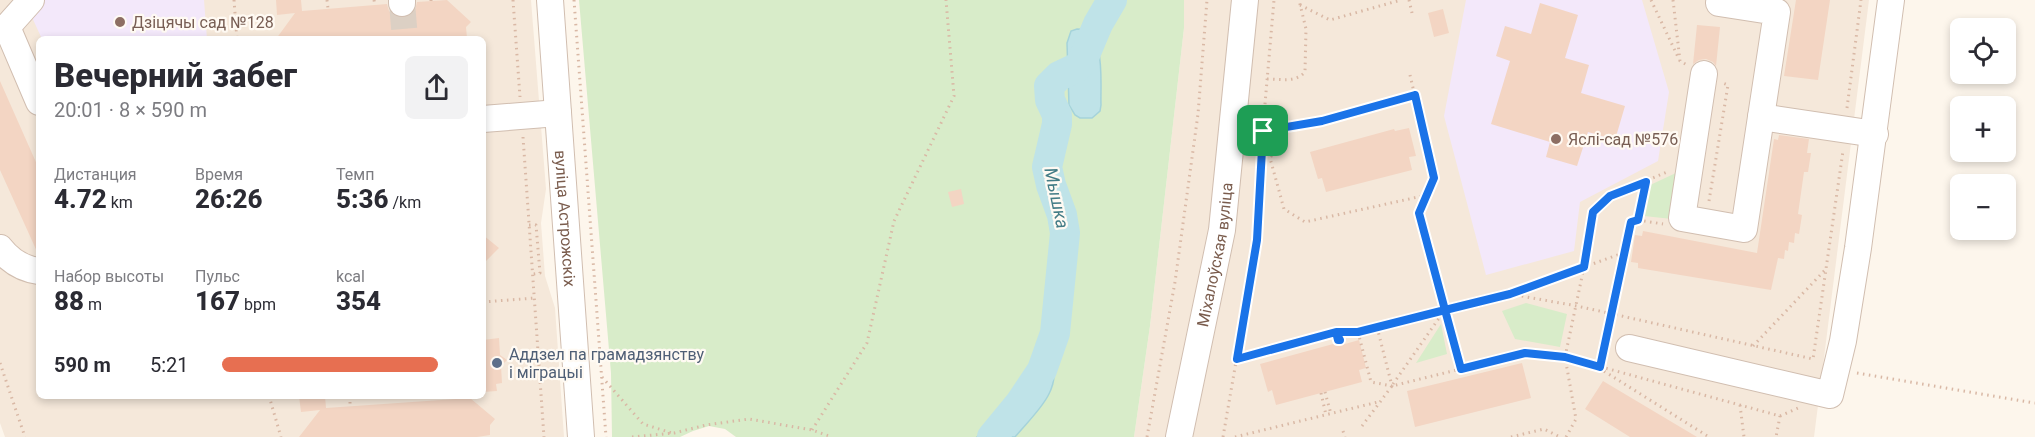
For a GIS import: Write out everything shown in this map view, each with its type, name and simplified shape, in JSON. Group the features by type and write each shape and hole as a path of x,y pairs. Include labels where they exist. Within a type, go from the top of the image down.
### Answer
{"street":[{"path":"31,0 4,29 36,96"},
{"name":"вуліца Астрожскіх","path":"550,0 582,437"},
{"name":"Міхалоўская вуліца","path":"1179,437 1222,230 1245,0"},
{"path":"1629,348 1830,395 1849,307 1892,0"},
{"path":"1704,74 1682,218 1744,229 1777,12 1719,3"},
{"path":"486,119 558,113"},
{"path":"1761,117 1875,134"},
{"path":"0,248 10,260 36,270"}],"path":[{"path":"234,0 237,36"},
{"path":"327,0 328,9"},
{"path":"374,0 375,5"},
{"path":"513,0 544,437"},
{"path":"574,0 606,437"},
{"path":"812,430 867,343 894,221 954,96 946,0"},
{"path":"1147,437 1174,282 1197,126 1207,0"},
{"path":"1223,437 1257,240 1263,131 1275,0"},
{"path":"1300,2 1330,20 1401,0"},
{"path":"1409,0 1412,13"},
{"path":"1651,0 1680,61"},
{"path":"1267,78 1293,80 1300,78 1305,72 1306,29 1300,2"},
{"path":"1410,75 1434,178 1419,213 1461,369"},
{"path":"1263,131 1322,121 1415,95"},
{"path":"1836,106 1847,108"},
{"path":"1292,126 1270,158 1284,209 1305,222 1427,195"},
{"path":"1705,222 1715,162"},
{"path":"1566,437 1576,419 1565,357 1593,212 1610,196 1646,182 1638,220"},
{"path":"1600,367 1631,222 1638,220 1671,226"},
{"path":"529,225 536,225 540,273 533,274"},
{"path":"1237,359 1337,333 1358,332 1510,294 1626,252"},
{"path":"1753,346 1826,268"},
{"path":"486,302 535,298"},
{"path":"1362,426 1445,310"},
{"path":"1377,327 1392,386"},
{"path":"1358,332 1371,382 1392,386 1525,353 1565,357 1780,416 1776,437"},
{"path":"1337,333 1338,340"},
{"path":"0,363 25,437"},
{"path":"1595,366 1709,437"},
{"path":"1837,370 2035,403"},
{"path":"602,377 643,424 674,433"},
{"path":"1322,393 1328,414 1323,402 1322,393"},
{"path":"270,399 280,437"},
{"path":"350,399 350,406"},
{"path":"1235,437 1380,402"},
{"path":"1740,405 1744,437"},
{"path":"632,437 674,433 706,425 749,419 812,430 832,437"},
{"path":"1511,437 1544,429 1560,437"},
{"path":"1343,431 1345,437"},
{"path":"669,437 674,433"}],"shaded area":[{"path":"0,0 531,0 546,189 541,223 545,276 555,308 564,437 5,437 0,423"},
{"name":"Дзіцячы сад №128","path":"24,0 204,0 207,36 41,36"},
{"path":"1184,0 1869,0 1814,437 1134,437 1150,326 1184,28"},
{"name":"Яслі-сад №576","path":"1466,0 1642,0 1669,92 1658,161 1580,202 1574,251 1486,275 1444,116"}],"green space":[{"path":"579,0 1184,0 1184,28 1150,326 1134,437 736,437 725,429 709,426 680,437 612,437 611,373"},
{"path":"1678,172 1672,219 1644,216 1648,186"},
{"path":"1526,303 1567,314 1560,347 1515,339 1502,311"},
{"path":"1441,324 1447,354 1416,363"}],"water":[{"path":"1077,29 1087,31 1098,47 1101,105 1100,111 1092,118 1080,118 1075,115 1069,105 1067,43 1071,31"},
{"path":"1042,358 1051,361 1054,372 1050,392 1037,411 1015,437 977,437"}],"building":[{"path":"276,0 301,0 302,11 387,4 394,16 401,18 410,16 417,2 447,0 471,22 466,27 467,36 278,36 295,13 277,15"},
{"path":"1796,0 1830,0 1818,80 1784,76"},
{"path":"1540,3 1578,15 1565,58 1589,65 1581,93 1625,106 1615,140 1588,132 1577,166 1546,157 1550,142 1491,124 1510,61 1496,56 1505,26 1531,34"},
{"path":"1443,9 1449,33 1434,37 1428,13"},
{"path":"1697,25 1720,27 1716,66 1706,59 1693,64"},
{"path":"0,81 36,162 36,249 0,170"},
{"path":"1409,128 1416,156 1409,157 1412,170 1326,192 1322,178 1318,179 1310,152 1394,129 1395,131"},
{"path":"1779,135 1809,139 1807,153 1811,153 1808,172 1804,172 1798,214 1802,215 1799,234 1795,233 1794,243 1789,242 1784,259 1778,258 1771,290 1638,268 1638,263 1631,262 1635,235 1642,236 1643,231 1757,253 1774,139 1778,140"},
{"path":"961,189 964,204 952,207 948,192"},
{"path":"486,237 499,248 486,261"},
{"path":"499,338 500,355 507,360 501,366 502,383 496,384 497,391 486,392 486,340"},
{"path":"1359,340 1366,368 1359,370 1362,382 1276,405 1272,390 1268,392 1260,364 1344,341 1345,344"},
{"path":"1522,363 1531,398 1415,427 1407,391"},
{"path":"1603,381 1697,437 1630,437 1585,409"},
{"path":"299,399 325,399 326,408 471,399 495,419 490,425 490,435 477,437 299,437 320,410 301,412"}],"waterway":[{"name":"Мышка","path":"992,437 1020,403 1042,370 1055,333 1065,233 1062,215 1047,167 1057,124 1057,115 1050,100 1049,86 1059,76 1076,68 1082,62 1098,24 1112,0"}],"tunnel":[{"path":"402,3 405,36"}],"place":[{"name":"Дзіцячы сад №128","path":"120,22"},
{"name":"Яслі-сад №576","path":"1556,139"},
{"name":"Аддзел па грамадзянству і міграцыі","path":"497,363"}],"route":[{"path":"1263,131 1257,240 1237,359 1336,332 1338,340 1340,340 1336,332 1358,332 1445,310 1461,369 1525,353 1565,357 1600,367 1631,222 1638,220 1646,182 1610,196 1593,212 1584,267 1510,294 1445,310 1419,213 1434,178 1415,95 1322,121 1263,131"}]}
